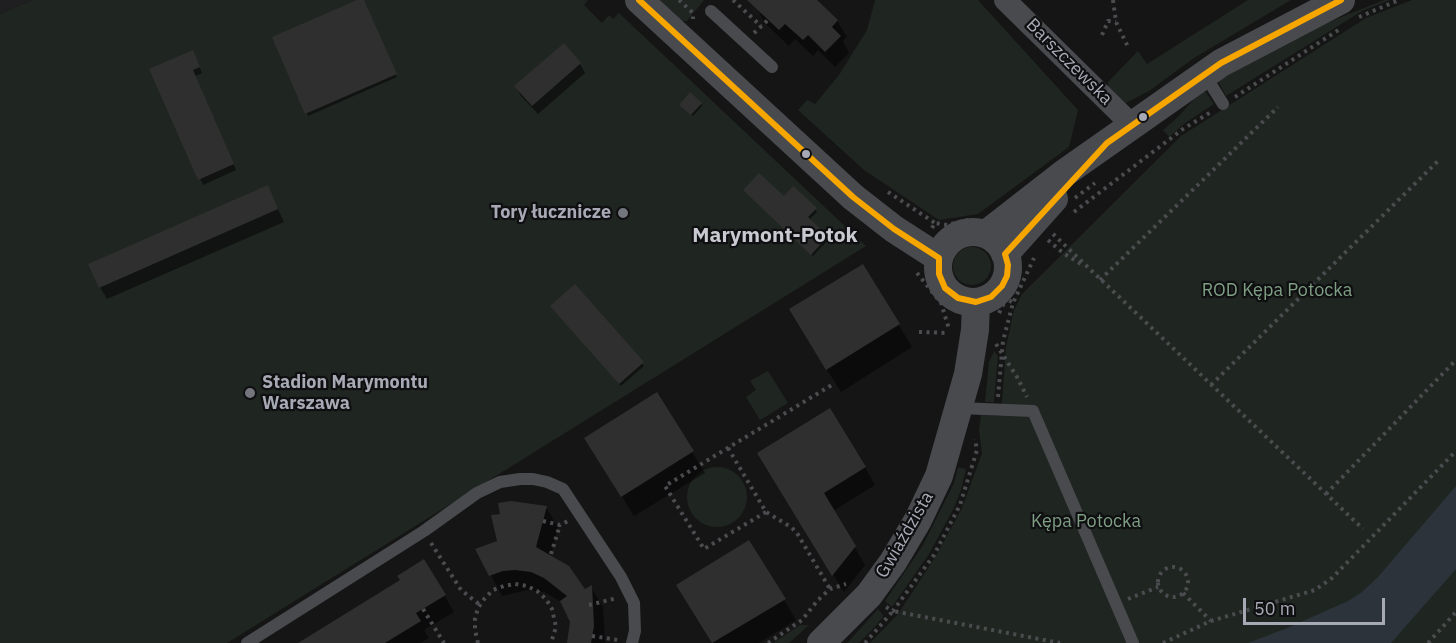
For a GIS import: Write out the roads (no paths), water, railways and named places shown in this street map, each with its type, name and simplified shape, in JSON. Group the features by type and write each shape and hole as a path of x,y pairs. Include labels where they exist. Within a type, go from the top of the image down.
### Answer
{"street":[{"path":"639,0 853,197 894,230 940,243 964,233 989,236 1107,143 1221,63 1345,16"},
{"name":"Barszczewska","path":"1005,0 1132,125"},
{"path":"940,243 939,274 945,288 986,299 1007,276 1008,265 989,236"},
{"name":"Gwiaździsta","path":"821,643 869,595 918,520 939,476 986,299"}],"lane":[{"path":"711,11 772,67"},
{"path":"1205,75 1223,104"},
{"path":"957,407 1033,411 1133,643"},
{"path":"247,643 424,531 477,493 500,482 533,478 563,489 621,577 634,603 635,631 628,642"}],"place":[{"name":"Tory łucznicze","path":"623,213"},
{"name":"Stadion Marymontu Warszawa","path":"250,393"}],"district":[{"name":"Marymont-Potok","path":"775,236"}],"park label":[{"name":"ROD Kępa Potocka","path":"1277,291"},
{"name":"Kępa Potocka","path":"1086,522"}]}
